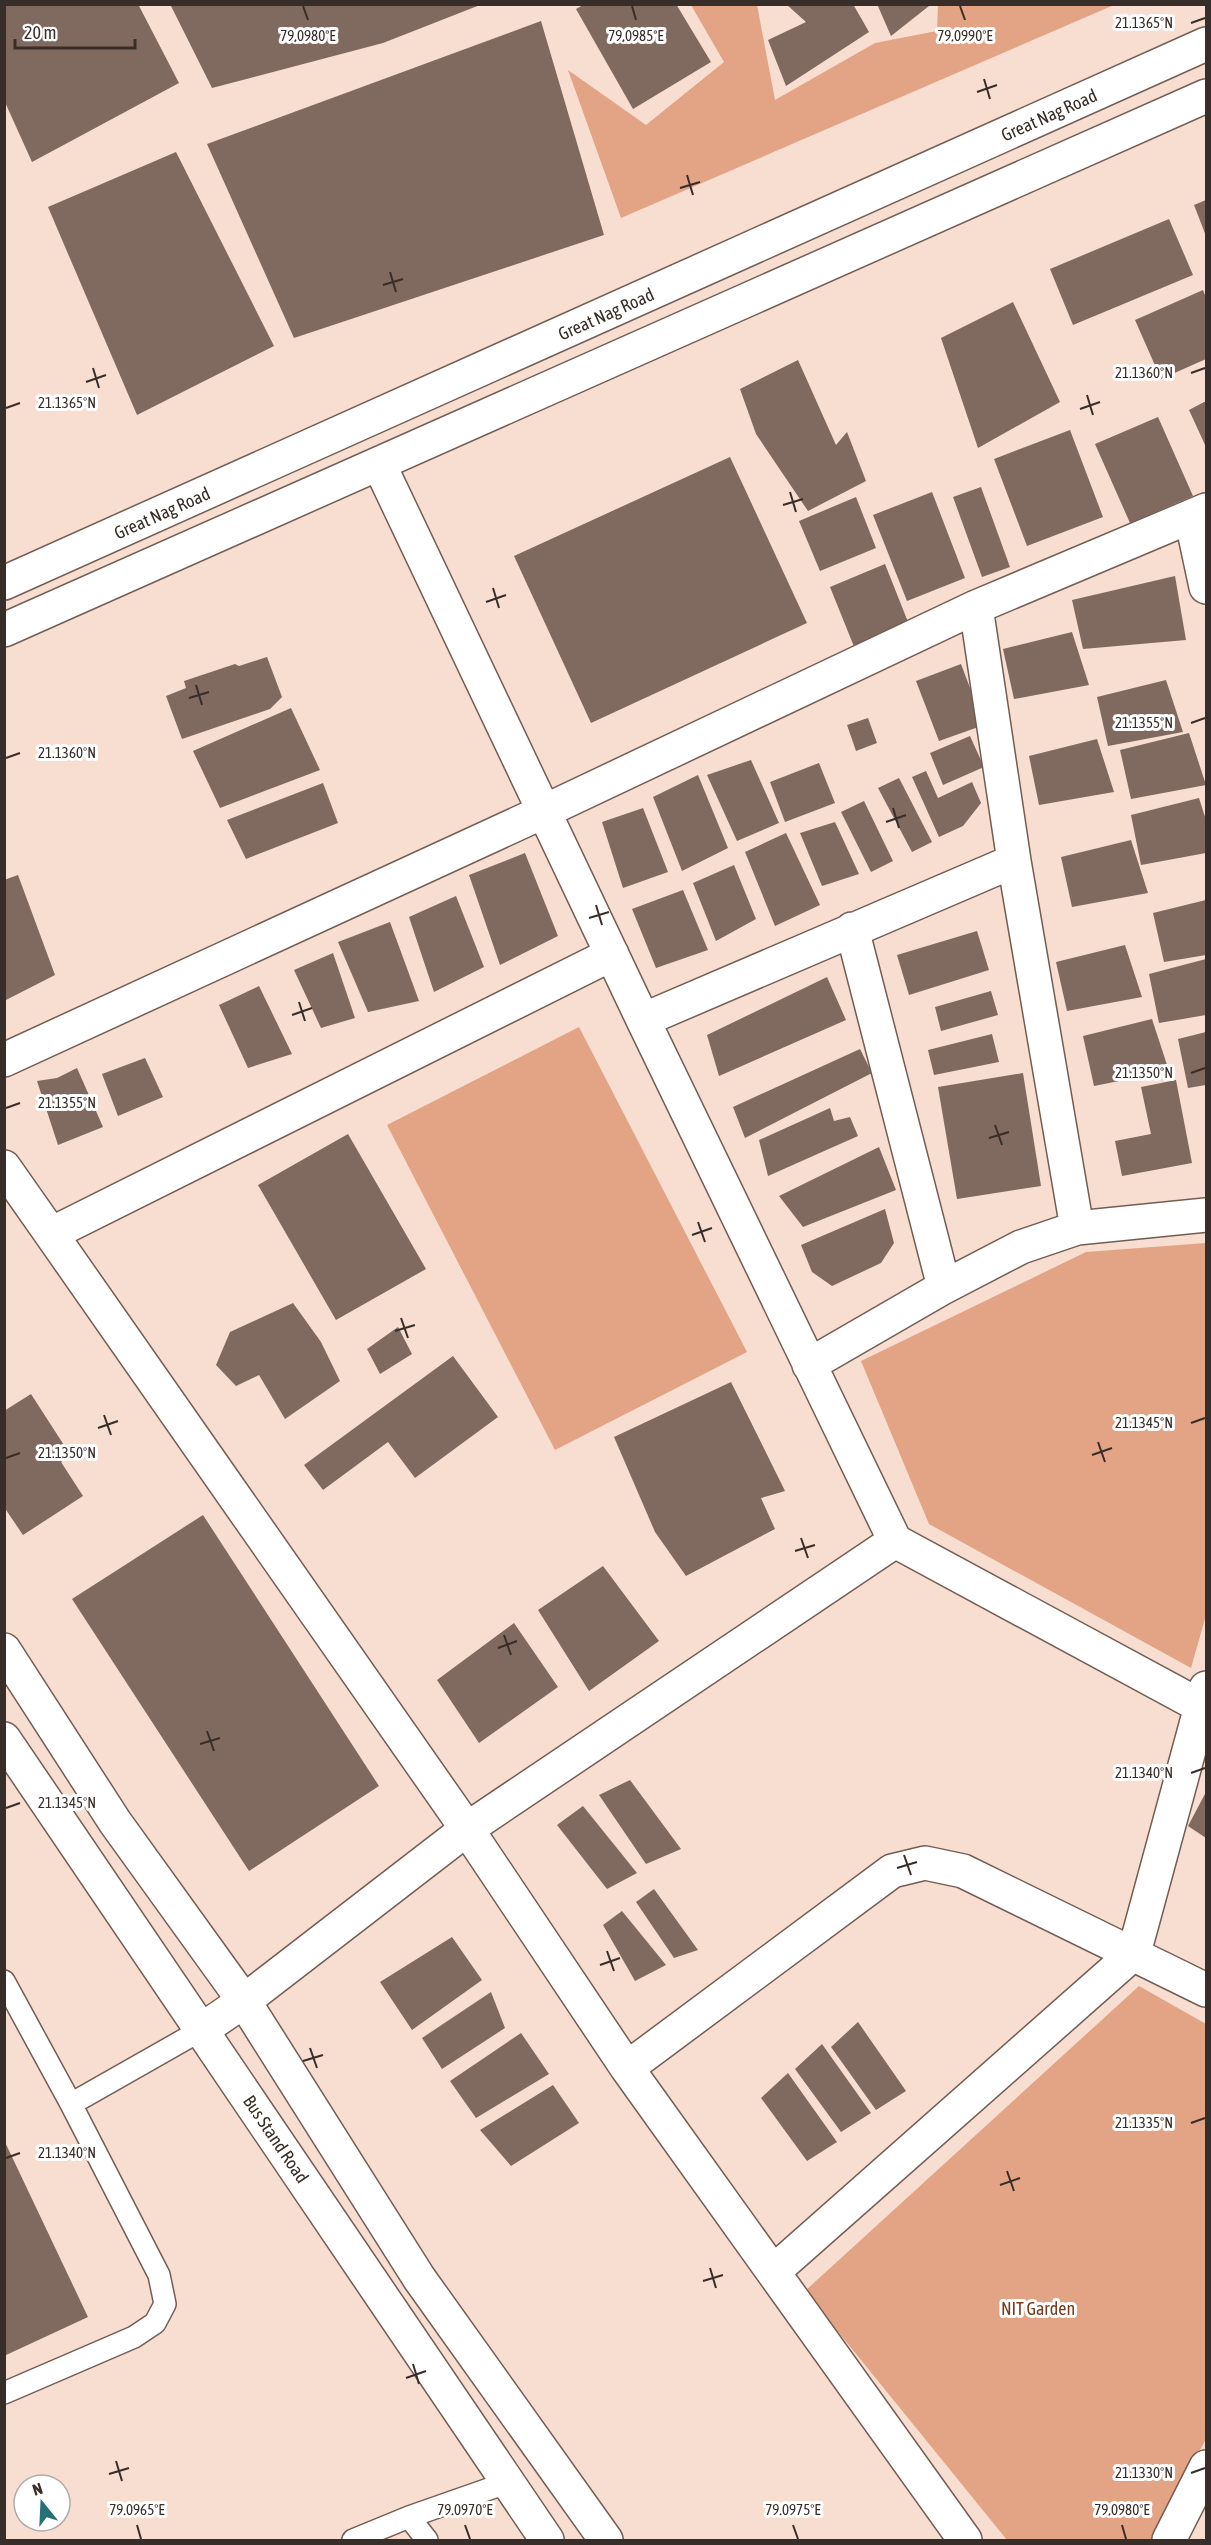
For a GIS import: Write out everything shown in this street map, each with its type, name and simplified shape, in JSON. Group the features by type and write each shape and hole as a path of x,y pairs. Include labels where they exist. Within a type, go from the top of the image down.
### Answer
{"street":[{"name":"Great Nag Road","path":"4,583 1206,44"},
{"path":"4,630 1206,96"},
{"path":"379,464 643,1020 895,1541 1205,1701 1134,1953 773,2272"},
{"path":"4,1060 545,811 976,608 1199,514 1206,587"},
{"path":"976,608 1014,861 1077,1228"},
{"path":"643,1020 1014,861"},
{"path":"852,929 944,1287"},
{"path":"51,1234 612,954"},
{"path":"4,1167 467,1829 627,2068 965,2541"},
{"path":"809,1365 944,1287 1021,1247 1077,1228 1206,1215"},
{"path":"203,2029 244,2001 467,1829 895,1541"},
{"path":"4,1650 115,1822 244,2001 418,2278 606,2541"},
{"name":"Bus Stand Road","path":"4,1739 203,2029 547,2541"},
{"path":"627,2068 892,1871 925,1863 963,1871 1206,1990"},
{"path":"1169,2541 1206,2467"}],"lane":[{"path":"4,1981 71,2104 159,2275 165,2304 155,2323 134,2337 4,2393"},
{"path":"71,2104 203,2029"},
{"path":"353,2541 409,2517 506,2483"},
{"path":"409,2517 427,2541"}],"green space":[{"path":"691,5 757,5 775,100 875,43 937,31 938,5 1114,5 621,218 568,70 646,125 724,62"},
{"path":"579,1027 747,1352 555,1450 387,1125"},
{"path":"1206,1243 1206,1615 1191,1668 929,1524 861,1361 1086,1252"},
{"name":"NIT Garden","path":"1139,1986 1206,2024 1206,2439 1151,2540 1007,2540 805,2291"}],"building":[{"path":"4,4 138,4 179,83 32,162 4,100"},
{"path":"170,4 480,5 383,43 212,88"},
{"path":"585,4 676,4 711,62 633,109 576,9"},
{"path":"786,4 853,4 869,32 786,86 768,40 806,22"},
{"path":"877,4 928,4 929,6 891,36"},
{"path":"541,21 604,235 294,338 207,144"},
{"path":"176,152 274,346 137,415 48,207"},
{"path":"1206,200 1206,236 1194,205"},
{"path":"1169,219 1193,275 1073,325 1050,269"},
{"path":"1203,290 1206,298 1206,359 1161,379 1135,320"},
{"path":"1013,302 1060,402 978,448 941,338"},
{"path":"798,360 836,445 847,432 866,481 808,511 756,434 740,389"},
{"path":"1206,401 1206,447 1189,410"},
{"path":"1158,417 1193,496 1130,523 1095,444"},
{"path":"1070,430 1103,517 1027,546 994,459"},
{"path":"730,457 807,623 591,723 514,556"},
{"path":"981,487 1010,567 982,577 953,497"},
{"path":"932,492 965,578 907,601 873,515"},
{"path":"856,497 876,548 820,571 799,521"},
{"path":"885,564 910,627 855,649 830,587"},
{"path":"1175,576 1186,640 1083,649 1072,600"},
{"path":"1072,632 1089,685 1014,699 1003,649"},
{"path":"267,657 282,697 270,709 182,739 166,696 186,688 184,681 235,664 239,666"},
{"path":"961,664 984,725 939,741 916,681"},
{"path":"1166,680 1183,732 1108,746 1097,697"},
{"path":"291,708 320,770 220,808 193,751"},
{"path":"868,718 877,743 856,751 847,725"},
{"path":"1189,733 1206,785 1131,799 1120,750"},
{"path":"970,736 984,767 943,785 930,753"},
{"path":"1097,739 1114,792 1039,805 1029,756"},
{"path":"751,760 779,823 737,841 707,775"},
{"path":"819,763 835,803 785,822 770,782"},
{"path":"926,771 938,798 972,782 981,803 963,826 939,837 912,777"},
{"path":"698,775 728,848 682,871 653,797"},
{"path":"899,778 932,842 912,852 878,788"},
{"path":"323,783 338,823 246,859 227,820"},
{"path":"1199,798 1206,820 1206,853 1141,865 1131,815"},
{"path":"864,801 893,861 871,872 841,812"},
{"path":"643,808 668,872 623,888 602,822"},
{"path":"835,822 859,874 822,886 800,833"},
{"path":"786,833 820,905 775,926 745,852"},
{"path":"1131,840 1148,893 1072,907 1061,857"},
{"path":"525,853 558,936 500,965 469,875"},
{"path":"734,865 756,919 716,941 693,883"},
{"path":"18,875 55,975 4,1001 4,880"},
{"path":"683,890 708,950 656,968 632,909"},
{"path":"456,896 484,967 434,992 409,917"},
{"path":"1206,900 1206,955 1164,962 1153,913"},
{"path":"390,922 419,1001 368,1012 338,942"},
{"path":"977,931 989,970 909,995 897,955"},
{"path":"1125,945 1142,997 1067,1011 1056,962"},
{"path":"333,953 355,1018 321,1028 294,970"},
{"path":"1206,959 1206,1015 1159,1023 1149,974"},
{"path":"827,977 846,1020 719,1076 707,1035"},
{"path":"259,986 292,1054 248,1068 219,1005"},
{"path":"991,991 998,1015 941,1031 935,1007"},
{"path":"1152,1019 1169,1071 1094,1086 1083,1036"},
{"path":"1206,1032 1206,1085 1188,1088 1178,1039"},
{"path":"992,1034 999,1062 934,1075 928,1050"},
{"path":"860,1049 872,1073 745,1138 733,1107"},
{"path":"145,1058 163,1097 118,1116 102,1074"},
{"path":"77,1068 103,1127 58,1145 37,1081 57,1078"},
{"path":"1023,1073 1041,1186 957,1199 938,1087"},
{"path":"1176,1080 1192,1163 1122,1176 1115,1141 1151,1134 1141,1087"},
{"path":"830,1108 834,1121 850,1117 858,1136 768,1176 759,1140"},
{"path":"348,1134 426,1269 336,1320 258,1185"},
{"path":"879,1147 896,1190 803,1227 779,1196"},
{"path":"885,1209 894,1243 881,1263 832,1286 812,1272 801,1245"},
{"path":"293,1303 321,1342 340,1381 285,1419 259,1375 236,1386 216,1365 230,1332"},
{"path":"398,1327 412,1354 380,1374 367,1349"},
{"path":"453,1356 498,1417 415,1478 388,1442 323,1490 304,1465"},
{"path":"731,1382 785,1491 761,1498 775,1529 686,1576 655,1532 614,1437"},
{"path":"31,1394 71,1456 61,1462 83,1496 23,1535 4,1507 4,1411"},
{"path":"203,1515 379,1786 249,1871 72,1599"},
{"path":"603,1566 659,1641 589,1691 538,1610"},
{"path":"514,1623 558,1687 479,1743 437,1680"},
{"path":"630,1780 681,1849 646,1864 599,1795"},
{"path":"1206,1792 1206,1838 1188,1826"},
{"path":"583,1806 637,1873 607,1889 557,1825"},
{"path":"654,1889 698,1950 674,1958 636,1902"},
{"path":"622,1911 666,1965 635,1981 603,1925"},
{"path":"452,1937 482,1980 412,2030 380,1982"},
{"path":"491,1992 505,2028 442,2069 422,2038"},
{"path":"858,2022 906,2091 876,2110 831,2047"},
{"path":"521,2033 549,2074 476,2118 450,2081"},
{"path":"822,2044 871,2113 841,2132 795,2069"},
{"path":"788,2073 837,2142 807,2161 761,2098"},
{"path":"553,2085 579,2123 511,2166 480,2130"},
{"path":"4,2140 88,2317 4,2356"}]}
